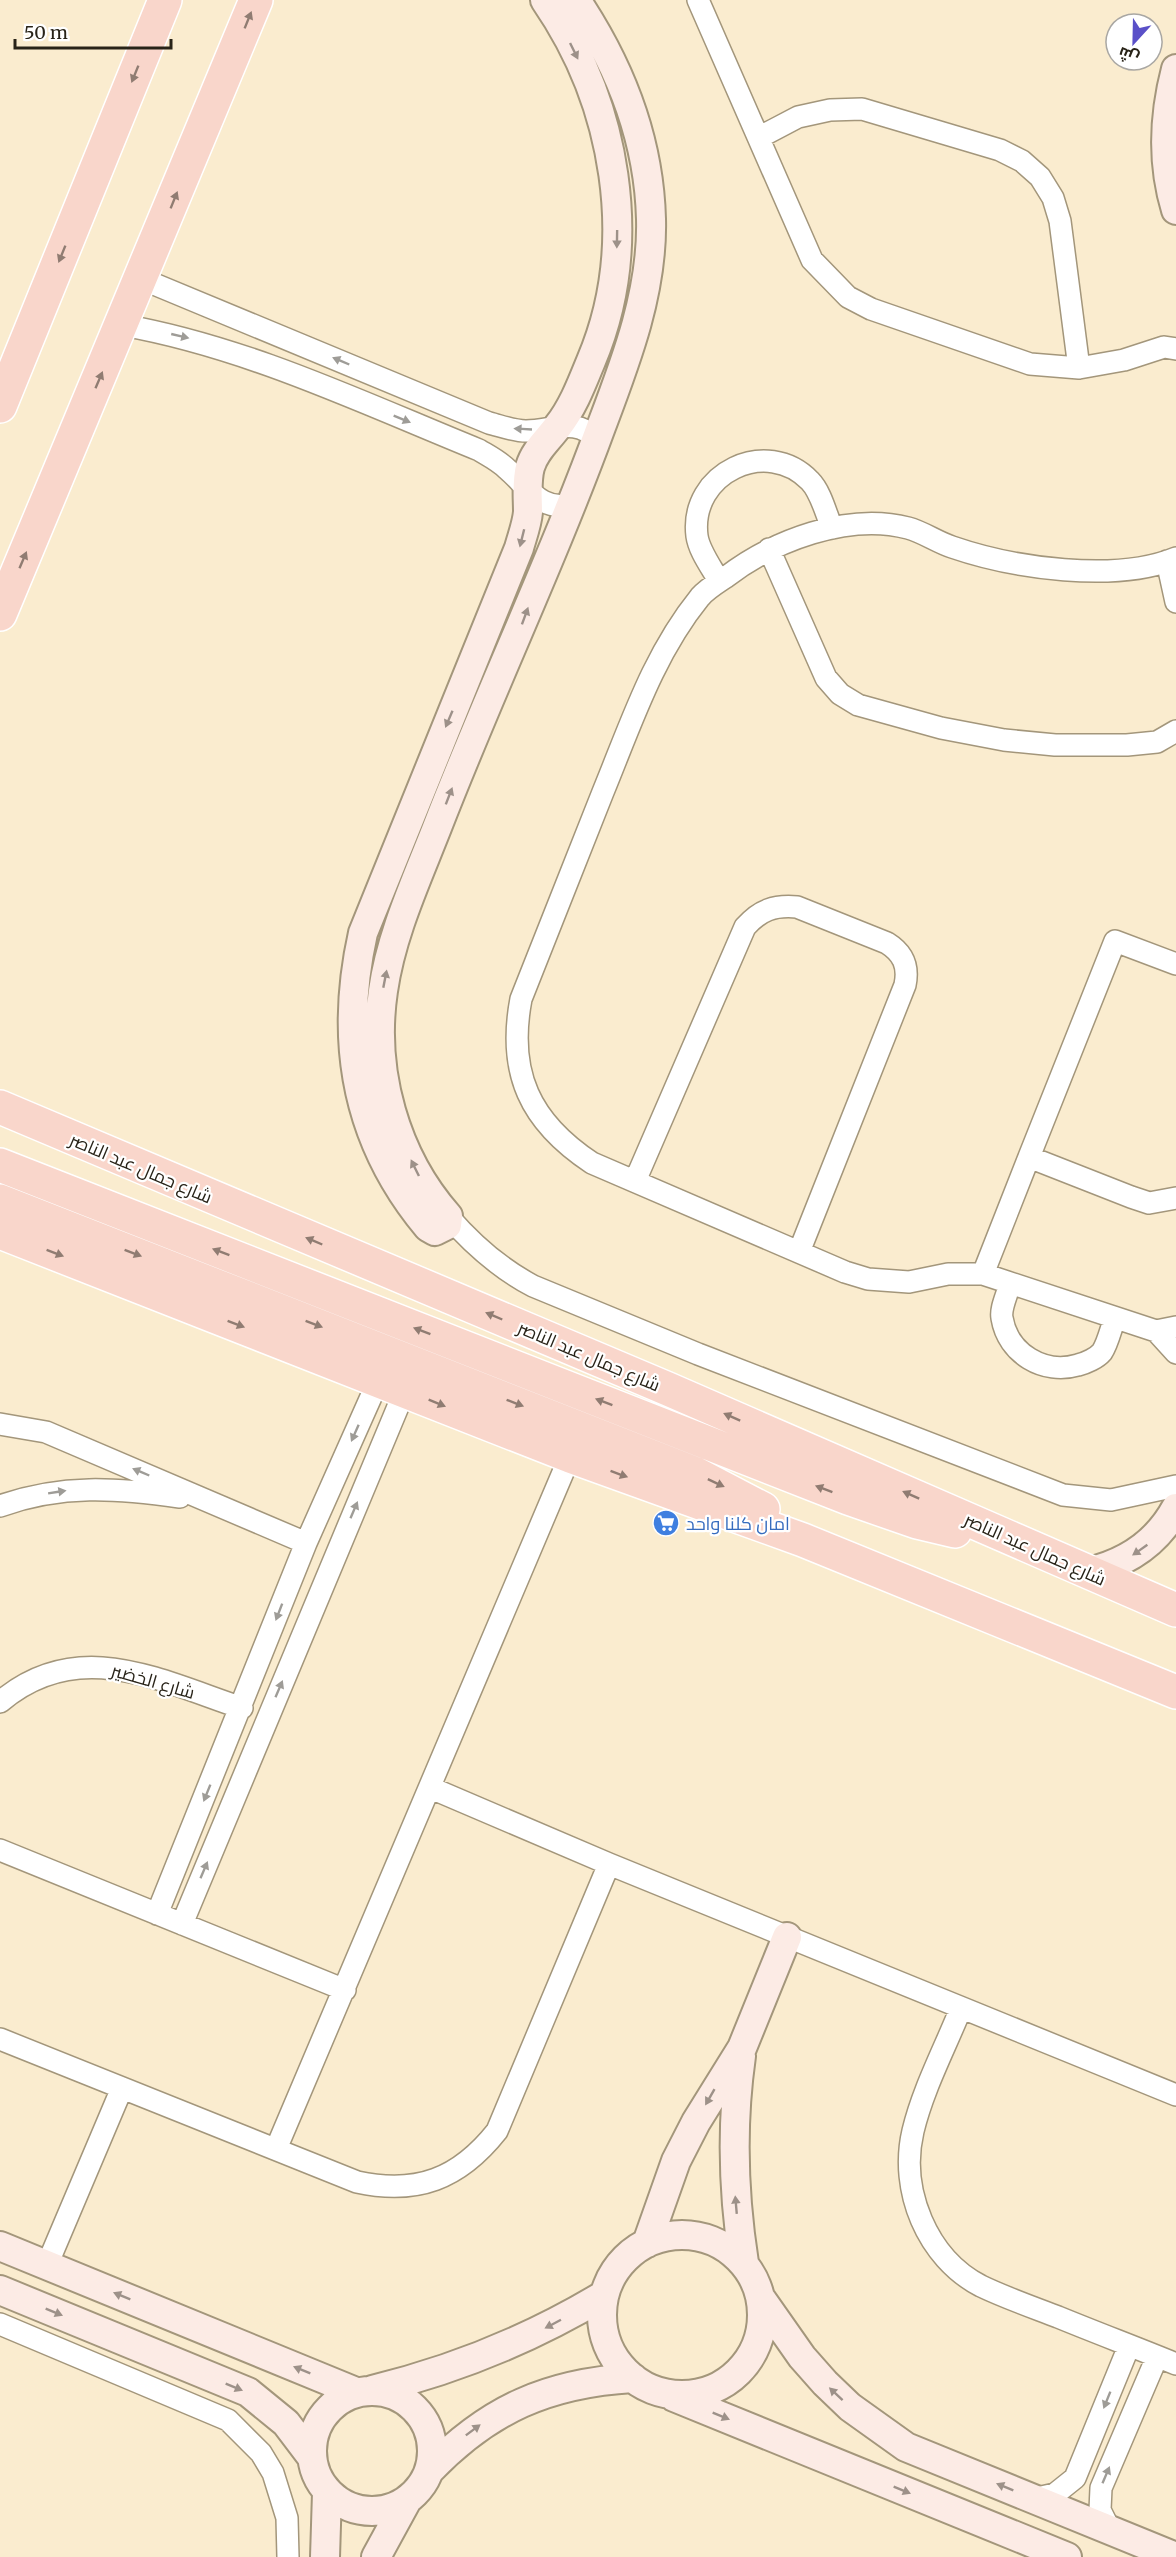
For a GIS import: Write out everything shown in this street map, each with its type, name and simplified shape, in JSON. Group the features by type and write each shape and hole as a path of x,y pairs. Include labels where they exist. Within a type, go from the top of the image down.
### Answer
{"main road":[{"path":"0,406 165,0"},
{"path":"0,614 142,279 256,0"},
{"name":"شارع جمال عبد الناصر","path":"0,1107 668,1389 1176,1610"},
{"path":"0,1165 873,1508 952,1531 1002,1534"},
{"path":"0,1202 694,1473 752,1502 803,1540"},
{"path":"0,1232 570,1456 803,1540 1176,1692"}],"street":[{"path":"448,1216 444,1229 435,1231 428,1227 396,1186 371,1131 353,1049 355,970 363,933 382,884 519,548 528,515 528,488 536,454 558,426 574,399 592,358 608,310 618,241 615,177 604,126 576,55 545,0"},
{"path":"576,0 614,65 627,95 647,168 651,221 642,302 621,374 574,503 540,574 469,746 391,953 382,994 382,1077 389,1105 424,1185 448,1216 471,1242 489,1257 509,1273 533,1286 720,1363 1063,1495 1111,1500 1176,1486"},
{"path":"698,0 812,260 848,297 871,309 1030,364 1079,368 1124,360 1172,343"},
{"path":"1176,69 1166,120 1170,188 1176,210"},
{"path":"760,137 798,117 830,110 862,109 1000,150 1022,161 1044,184 1053,198 1060,221 1079,368"},
{"path":"142,279 489,423 525,431 558,426 581,427 597,440"},
{"path":"122,325 199,341 283,371 479,450 506,468 548,505 565,506 574,503"},
{"path":"719,582 697,538 696,519 701,501 711,484 725,472 742,464 761,460 780,463 798,471 812,483 832,528"},
{"path":"1176,602 1172,559 1124,569 1066,570 1008,562 952,547 897,526 832,528 769,549 702,595 672,634 648,678 521,999 516,1026 516,1054 522,1081 533,1106 549,1129 569,1148 592,1163 867,1279 909,1282 948,1274 982,1274 1115,1318 1166,1329 1176,1353"},
{"path":"769,549 826,678 840,694 858,705 941,728 1004,740 1055,745 1126,745 1157,742 1176,731"},
{"path":"635,1180 745,927 755,916 782,905 797,907 888,943 902,956 907,975 905,985 799,1252"},
{"path":"982,1274 1115,940 1176,964"},
{"path":"1029,1157 1149,1203 1176,1198"},
{"path":"1010,1283 1001,1316 1006,1334 1017,1349 1032,1361 1049,1367 1068,1368 1086,1363 1101,1353 1115,1318"},
{"path":"157,1914 242,1708 306,1543 392,1385"},
{"path":"182,1924 392,1385"},
{"path":"0,1424 46,1432 306,1543"},
{"path":"276,2149 570,1456"},
{"path":"0,1506 37,1495 96,1488 154,1493 214,1503"},
{"path":"1088,1572 1105,1568 1135,1553 1160,1532 1176,1508"},
{"name":"شارع الخضير","path":"0,1702 32,1680 53,1672 98,1666 142,1674 242,1708"},
{"path":"431,1788 609,1864 1176,2095"},
{"path":"0,1850 345,1990"},
{"path":"0,2039 357,2182 380,2187 425,2184 446,2176 466,2164 497,2132 609,1864"},
{"path":"647,2243 660,2201 696,2122 742,2048 787,1937"},
{"path":"961,2008 913,2131 909,2167 915,2203 921,2220 946,2258 981,2286 1166,2361 1101,2488 1100,2510 1110,2530"},
{"path":"742,2048 736,2091 733,2166 737,2220 744,2263 755,2281 762,2300 802,2357 825,2383 877,2428 906,2447 1176,2556"},
{"path":"47,2265 122,2088"},
{"path":"744,2263 715,2242 681,2235 647,2243 628,2256 613,2274 604,2295 603,2326 613,2355 633,2378 667,2394 1067,2557"},
{"path":"0,2246 364,2391 394,2395 414,2407 427,2425 433,2447 430,2470"},
{"path":"0,2290 248,2392 286,2424 311,2456"},
{"path":"406,2502 379,2511 351,2508 327,2493 316,2476 311,2456 313,2435 322,2416 337,2401 364,2391 476,2360 541,2331 604,2295"},
{"path":"667,2394 698,2394 727,2382 742,2368 749,2360 761,2332 762,2300"},
{"path":"0,2324 228,2420 261,2453 273,2473 287,2518 288,2557"},
{"path":"1033,2499 1055,2494 1075,2478 1130,2346"},
{"path":"376,2557 406,2502 421,2488 430,2470 453,2446 507,2409 568,2386 633,2378"},
{"path":"325,2557 327,2493"}],"place":[{"name":"امان كلنا واحد","path":"666,1523"}]}
